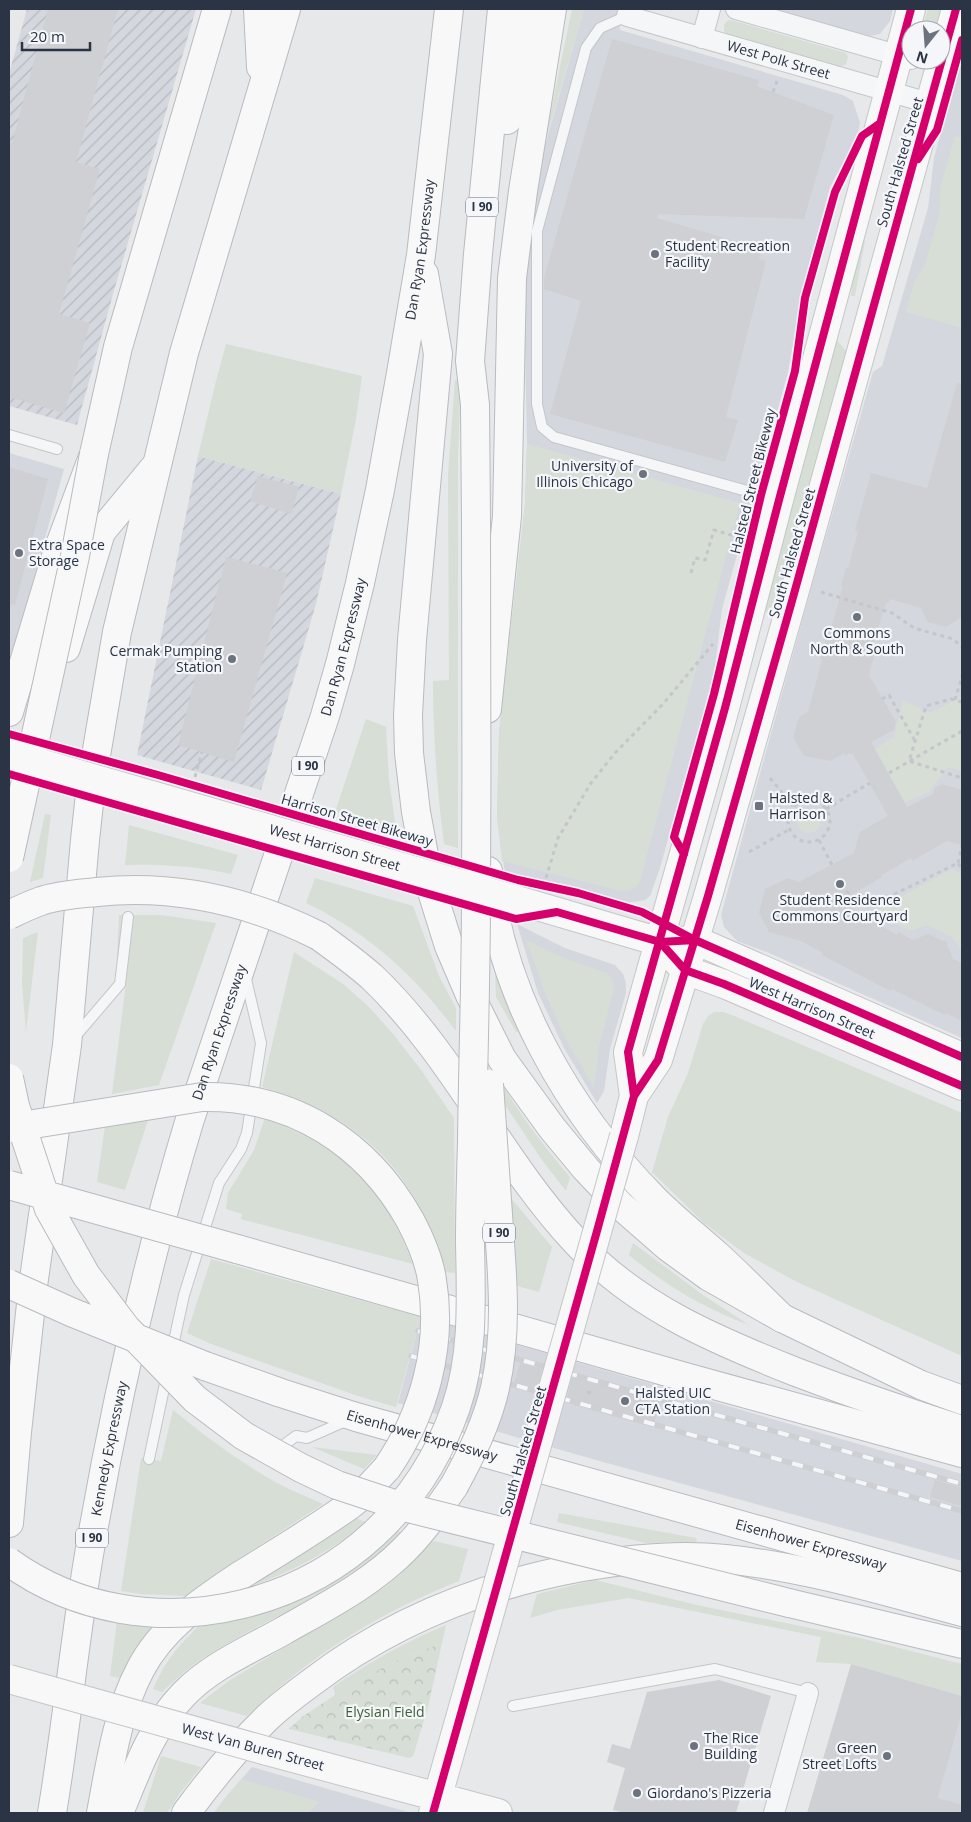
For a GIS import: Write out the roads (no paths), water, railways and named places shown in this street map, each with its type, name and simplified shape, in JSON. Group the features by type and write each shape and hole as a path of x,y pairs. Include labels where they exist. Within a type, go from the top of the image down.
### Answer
{"main road":[{"path":"9,858 76,556 94,454 118,347 217,9"},
{"path":"258,9 262,86"},
{"path":"9,1523 16,1299 42,1233 67,1045 85,840 100,729 117,632 184,354 286,9"},
{"name":"Dan Ryan Expressway","path":"149,1265 170,1183 190,1120 340,664 360,583 380,490 421,255 449,9"},
{"name":"I 90","path":"119,1813 154,1732 185,1693 204,1677 231,1659 281,1632 370,1578 405,1550 426,1526 454,1486 478,1441 500,1367 503,1333 502,1274 487,1066 475,971 476,521 475,405 470,362 478,254 502,9"},
{"path":"475,405 483,360 497,190 508,116 528,9"},
{"path":"552,9 523,192 512,278 507,516 490,676 483,788 482,816 489,883 502,947 516,986 538,1039 570,1095 604,1142 654,1199 720,1258 782,1318"},
{"name":"South Halsted Street","path":"951,26 956,9"},
{"name":"South Halsted Street","path":"634,1096 628,1052 730,690 778,500 888,91 901,68"},
{"name":"South Halsted Street","path":"436,1805 634,1096 658,1060 774,668 938,70"},
{"path":"421,255 438,354 412,640 408,715 409,753 416,812 429,882 449,946 470,995 502,1059 527,1096 586,1169 621,1206 668,1247 708,1276 782,1318 921,1385 962,1400"},
{"path":"9,712 57,553 94,454"},
{"path":"9,794 63,660 101,532 158,463"},
{"name":"West Harrison Street","path":"9,754 660,942 694,940 962,1057"},
{"path":"9,914 41,901 68,894 126,889 169,891 234,903 264,911 319,936 348,956 397,1003 443,1060 526,1181 551,1214 578,1244 636,1293 695,1330 746,1352 881,1404 962,1430"},
{"name":"West Harrison Street","path":"660,942 685,970 724,984 962,1086"},
{"path":"9,1562 39,1580 65,1592 118,1609 164,1614 222,1609 279,1593 318,1576 368,1540 409,1494 428,1467 451,1422 461,1392 467,1359 471,1308 470,1237 475,971"},
{"path":"9,1078 14,1106 49,1208 86,1275 126,1328 195,1399 244,1436 300,1468 337,1485 400,1506 962,1644"},
{"path":"9,1128 202,1097 222,1096 258,1102 294,1114 332,1134 361,1155 391,1190 417,1233 432,1280 434,1344 425,1389 412,1426 387,1468 350,1505 197,1605 159,1640 139,1671 125,1704 101,1813"},
{"path":"9,1185 685,1378 962,1454"},
{"name":"Kennedy Expressway","path":"52,1813 91,1545 114,1422 149,1265"},
{"name":"Eisenhower Expressway","path":"16,1299 70,1312 205,1366 356,1417 962,1587"},
{"path":"186,1813 236,1751 270,1715 346,1657 395,1629 447,1605 476,1593 549,1573 600,1564 648,1559 679,1557 723,1558 785,1566 816,1573 962,1612"},
{"name":"West Van Buren Street","path":"9,1679 267,1751 436,1805 498,1813"}],"street":[{"path":"702,38 710,9"},
{"path":"736,9 901,56"},
{"name":"West Polk Street","path":"628,12 702,38 929,103"},
{"path":"774,1813 808,1693"}],"lane":[{"path":"628,12 600,28 586,48 537,231 537,404 542,426 554,437 778,500"},
{"path":"9,435 56,448"},
{"path":"67,1045 120,984 128,917"},
{"path":"150,1459 184,1295 219,1183 232,1160 241,1149 247,1133 261,1043 242,960"},
{"path":"245,1448 281,1447 296,1436 307,1438 356,1417"},
{"path":"513,1706 715,1669 808,1693"}],"railway":[{"path":"418,1331 962,1484"},
{"path":"411,1356 962,1511"}],"place":[{"name":"Student Recreation Facility","path":"655,254"},
{"name":"University of Illinois Chicago","path":"643,474"},
{"name":"Extra Space Storage","path":"19,553"},
{"name":"Commons North & South","path":"857,617"},
{"name":"Cermak Pumping Station","path":"232,659"},
{"name":"Halsted & Harrison","path":"759,806"},
{"name":"Student Residence Commons Courtyard","path":"840,884"},
{"name":"Halsted UIC CTA Station","path":"625,1401"},
{"name":"The Rice Building","path":"694,1746"},
{"name":"Green Street Lofts","path":"887,1756"},
{"name":"Giordano's Pizzeria","path":"637,1793"}],"park label":[{"name":"Elysian Field","path":"385,1712"}]}
